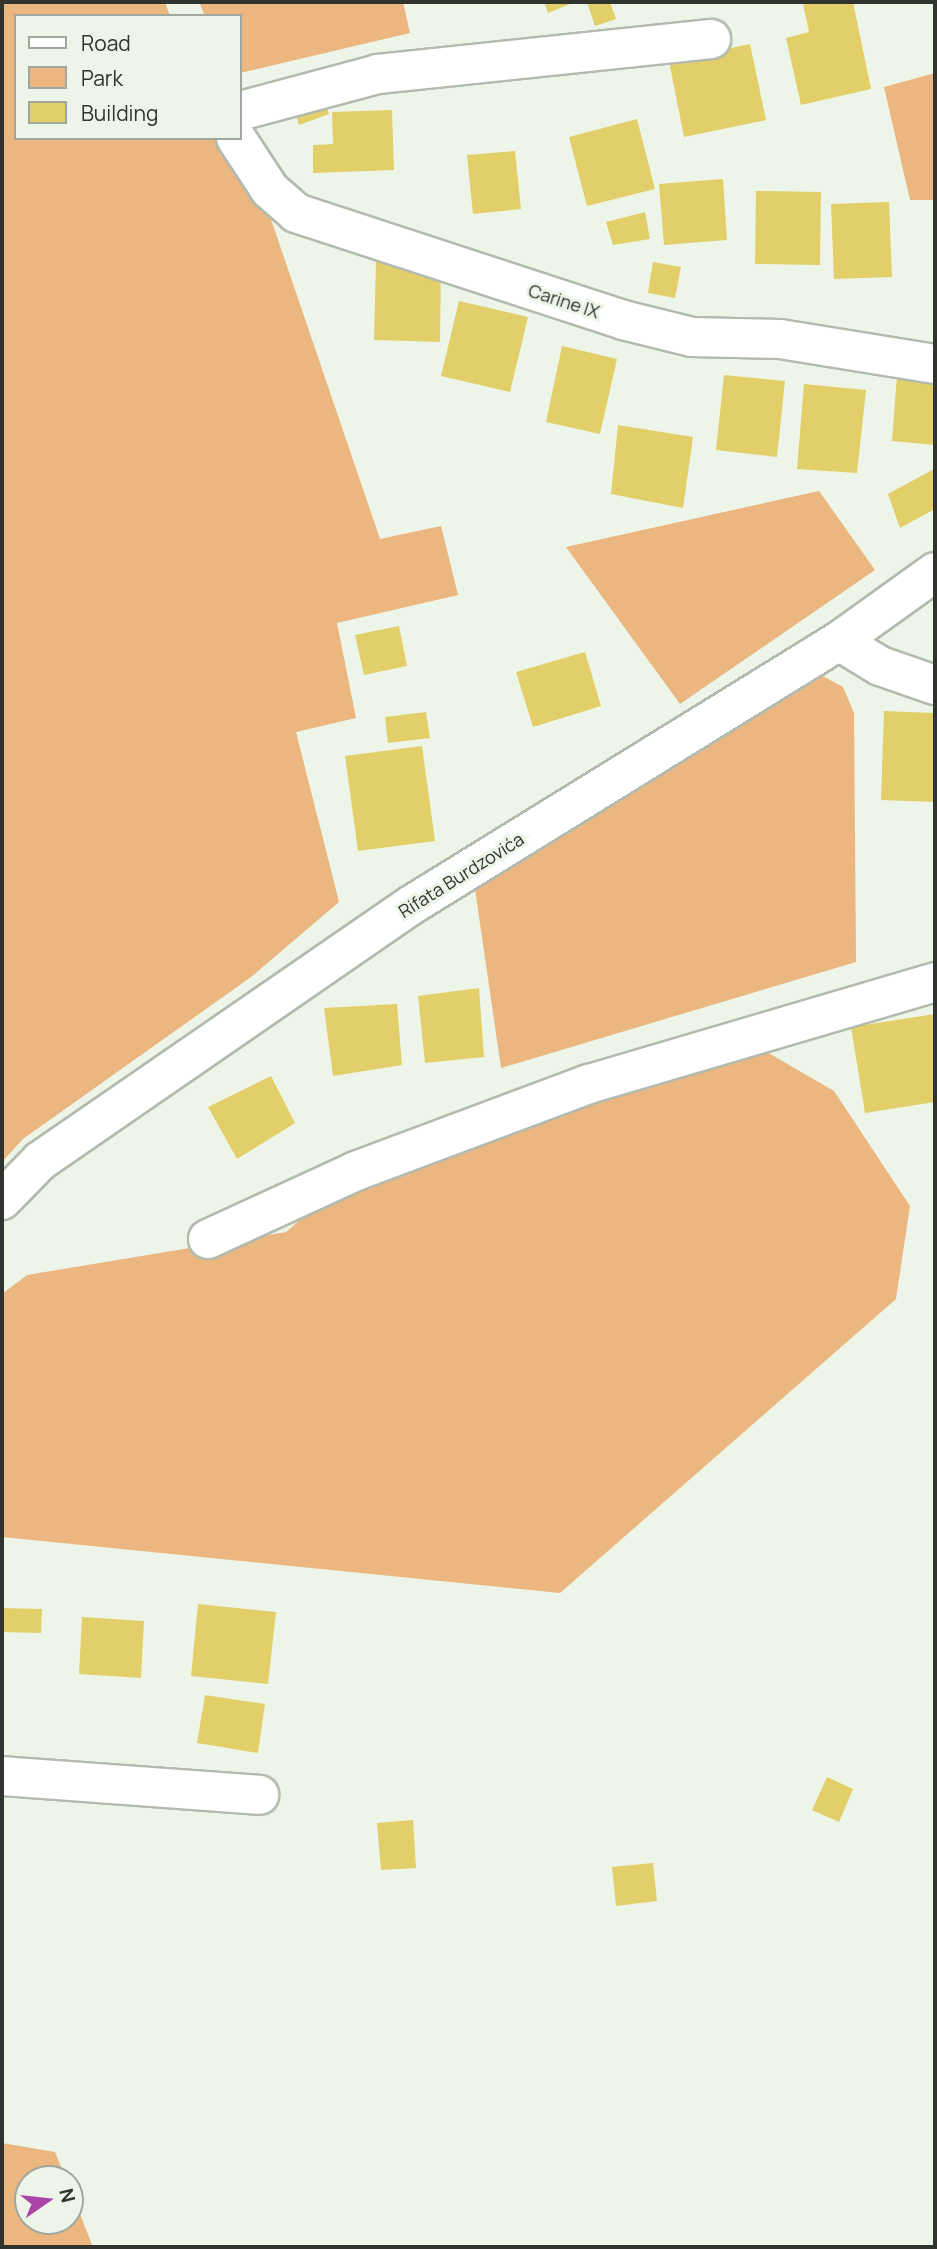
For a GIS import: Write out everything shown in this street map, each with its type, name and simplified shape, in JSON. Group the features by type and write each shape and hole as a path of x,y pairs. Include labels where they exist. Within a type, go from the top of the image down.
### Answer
{"street":[{"path":"242,110 377,74 711,39"},
{"name":"Carine IX","path":"237,140 270,190 296,213 623,320 692,337 780,339 935,363"},
{"name":"Rifata Burdzovića","path":"2,1200 40,1161 413,904 839,640 935,572"},
{"path":"839,640 880,666 935,685"},
{"path":"208,1239 356,1171 589,1084 935,982"},
{"path":"2,1776 259,1795"}],"green space":[{"path":"2,2 165,2 169,14 14,14 14,140 231,140 260,187 380,539 441,526 458,595 337,623 356,718 296,732 339,902 251,977 23,1139 2,1162"},
{"path":"199,2 403,2 410,33 242,73 242,14 204,14"},
{"path":"935,73 935,200 910,200 884,87"},
{"path":"819,491 875,570 680,704 566,547"},
{"path":"819,674 843,687 854,713 856,962 501,1068 475,889"},
{"path":"765,1051 834,1091 910,1206 896,1299 560,1593 2,1537 2,1294 27,1275 286,1232 367,1162"},
{"path":"2,2143 55,2152 60,2165 14,2165 14,2235 84,2235 84,2224 93,2247 2,2247"}],"building":[{"path":"544,2 575,2 548,13"},
{"path":"587,2 610,2 616,19 595,26"},
{"path":"853,2 871,89 801,105 786,38 809,32 803,4"},
{"path":"750,44 766,120 684,137 669,61"},
{"path":"322,94 329,114 299,125 293,105"},
{"path":"392,110 394,170 313,173 313,145 333,144 332,112"},
{"path":"637,119 655,189 587,206 569,137"},
{"path":"515,151 521,209 473,214 467,155"},
{"path":"723,179 727,240 664,245 659,184"},
{"path":"756,191 821,192 820,265 755,264"},
{"path":"889,202 892,277 834,279 831,204"},
{"path":"645,212 650,239 613,245 606,222"},
{"path":"376,261 441,262 440,342 374,340"},
{"path":"653,262 681,267 675,298 648,293"},
{"path":"459,301 528,317 510,392 441,376"},
{"path":"562,346 617,359 600,434 546,422"},
{"path":"724,375 785,381 777,457 716,450"},
{"path":"897,375 935,378 935,445 892,441"},
{"path":"804,384 866,390 857,473 797,469"},
{"path":"618,425 693,437 683,508 611,494"},
{"path":"934,469 935,509 900,528 888,494"},
{"path":"399,626 407,666 364,675 355,635"},
{"path":"585,652 601,706 533,727 516,672"},
{"path":"884,711 935,713 935,802 881,800"},
{"path":"426,712 430,738 388,743 385,717"},
{"path":"422,746 435,841 358,851 345,756"},
{"path":"479,988 484,1057 425,1063 418,996"},
{"path":"397,1004 402,1065 333,1076 324,1008"},
{"path":"935,1014 935,1102 865,1113 851,1027"},
{"path":"271,1076 295,1123 237,1159 208,1107"},
{"path":"198,1604 276,1612 268,1684 191,1676"},
{"path":"2,1608 42,1609 41,1633 2,1632"},
{"path":"82,1617 144,1621 141,1678 79,1674"},
{"path":"205,1695 265,1704 258,1753 197,1743"},
{"path":"827,1777 853,1789 839,1822 812,1810"},
{"path":"413,1820 416,1868 381,1870 377,1823"},
{"path":"653,1863 657,1901 616,1906 612,1867"}]}
